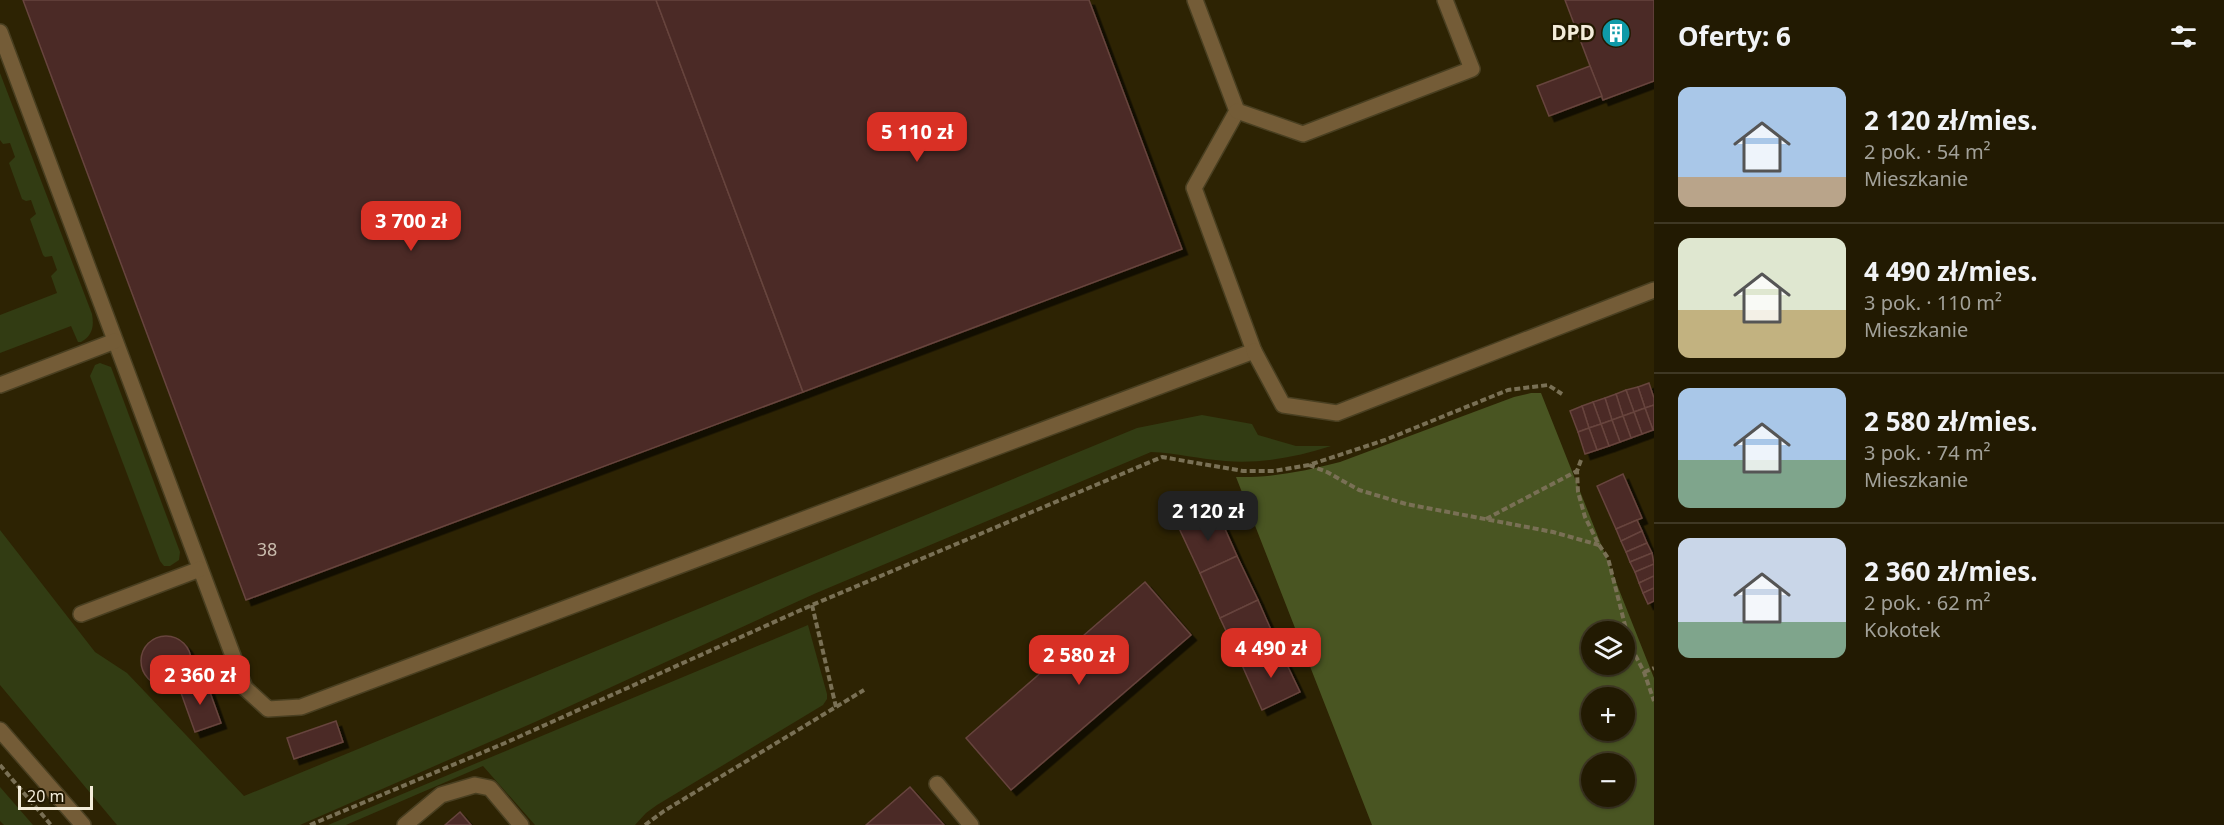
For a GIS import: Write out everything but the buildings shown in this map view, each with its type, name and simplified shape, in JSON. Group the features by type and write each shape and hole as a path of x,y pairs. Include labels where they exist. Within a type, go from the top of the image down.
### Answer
{"street":[{"path":"1196,0 1237,111 1194,188 1254,351 1283,405 1337,413 1654,290"},
{"path":"1237,111 1303,134 1472,69 1445,0"},
{"path":"0,32 245,688 268,709 301,707 1254,351"},
{"path":"0,385 115,341"},
{"path":"81,614 200,569"},
{"path":"0,730 83,825"},
{"path":"937,784 971,825"},
{"path":"405,825 441,795 475,785 490,788 521,825"}],"path":[{"path":"310,825 506,743 812,605 1162,457 1243,471 1274,471 1308,465 1384,440 1508,390 1548,385 1562,394"},
{"path":"1581,460 1577,471 1578,492 1585,517 1608,558 1630,645 1644,672 1654,701"},
{"path":"1308,465 1327,472 1359,490 1406,504 1553,532 1599,545"},
{"path":"1485,519 1577,471"},
{"path":"812,605 836,706"},
{"path":"1644,672 1654,668"},
{"path":"645,825 664,811 864,690"},
{"path":"0,765 51,825"}],"green space":[{"path":"0,73 92,314 92,330 81,342 78,342 71,326 0,353 0,315 57,293 51,276 57,270 52,256 43,255 30,219 36,214 31,200 22,199 9,163 15,157 10,143 3,144 0,140"},
{"path":"100,363 111,367 180,552 179,560 170,566 164,566 160,561 90,376 95,365"},
{"path":"1541,393 1631,621 1581,621 1581,675 1635,675 1635,630 1654,678 1654,825 1372,825 1236,477 1288,473 1340,462 1514,397"},
{"path":"1202,415 1252,424 1258,435 1296,446 1331,446 1292,456 1252,461 1225,461 1151,452 814,594 535,722 300,825 117,825 0,685 0,530 95,652 127,673 244,796 1137,428"},
{"path":"808,625 827,694 823,705 657,805 635,825 535,825 483,766 346,825 328,825"},
{"path":"0,787 33,825 4,825 0,821"}],"place":[{"name":"DPD","path":"1616,33"}]}
